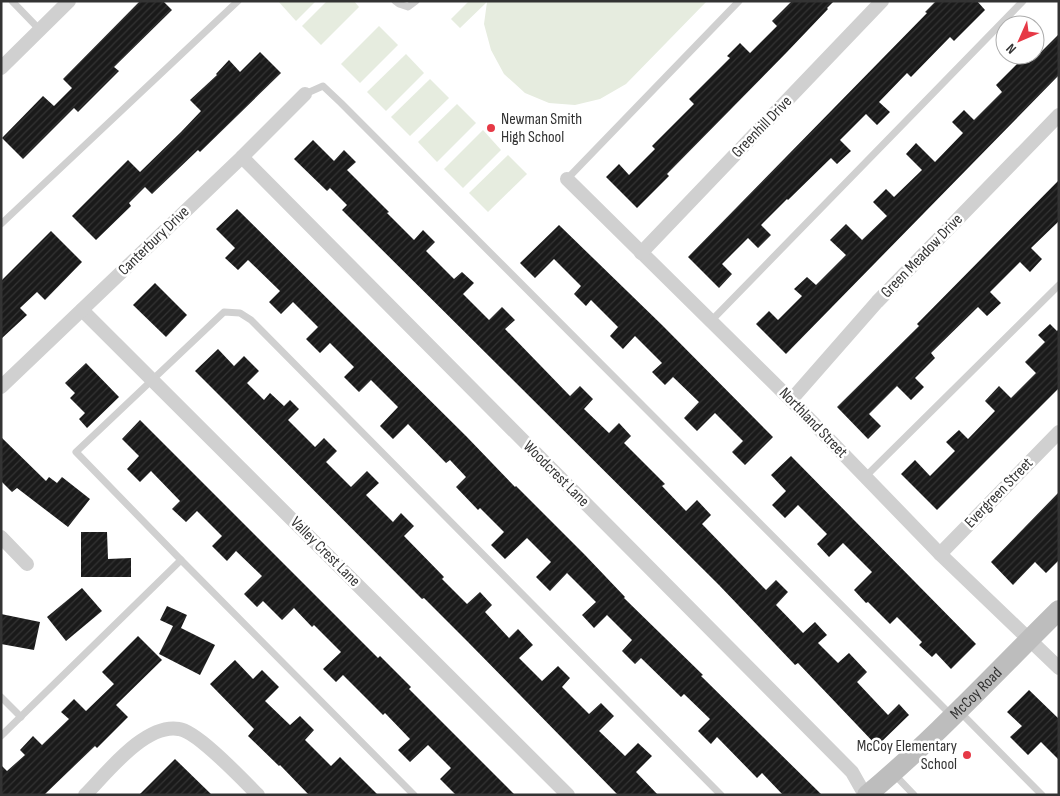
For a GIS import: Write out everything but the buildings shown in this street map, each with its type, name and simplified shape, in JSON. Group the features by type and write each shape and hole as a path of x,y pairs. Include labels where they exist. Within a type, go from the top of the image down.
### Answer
{"street":[{"path":"1,68 70,1"},
{"name":"Greenhill Drive","path":"641,253 882,1"},
{"name":"Canterbury Drive","path":"1,387 242,157 305,94"},
{"name":"Green Meadow Drive","path":"791,400 877,302 1059,115"},
{"name":"Woodcrest Lane","path":"242,157 852,772 866,795"},
{"name":"Northland Street","path":"566,179 791,400 940,554 1059,668"},
{"name":"Valley Crest Lane","path":"82,310 568,795"},
{"name":"Evergreen Street","path":"940,554 1059,432"},
{"path":"1,537 27,564"},
{"name":"McCoy Road","path":"866,795 893,773 1059,610"},
{"path":"85,795 137,743 162,730 180,728 202,741 258,795"}],"lane":[{"path":"12,1 40,30"},
{"path":"1,224 238,1"},
{"path":"395,1 408,7 416,1"},
{"path":"566,179 739,1"},
{"path":"710,321 1023,1"},
{"path":"305,94 323,86 341,103 955,713 1042,795"},
{"path":"865,477 1059,285"},
{"path":"414,795 76,452 224,312 240,313 251,320 722,795"},
{"path":"1,736 181,560"},
{"path":"1,697 21,717"},
{"path":"893,773 914,795"}],"shaded area":[{"path":"278,1 316,1 296,21"},
{"path":"327,1 354,1 359,7 321,45 302,26"},
{"path":"469,1 707,1 626,84 600,99 575,105 549,103 525,93 504,74 491,50 484,24 487,2 460,28 451,19"},
{"path":"379,26 398,45 360,83 341,64"},
{"path":"406,54 424,73 386,111 367,92"},
{"path":"430,79 449,98 410,136 391,117"},
{"path":"457,104 476,123 437,162 418,142"},
{"path":"483,130 501,150 463,188 444,169"},
{"path":"508,155 527,174 488,212 469,193"}],"place":[{"name":"Newman Smith High School","path":"491,128"},
{"name":"McCoy Elementary School","path":"967,755"}]}
